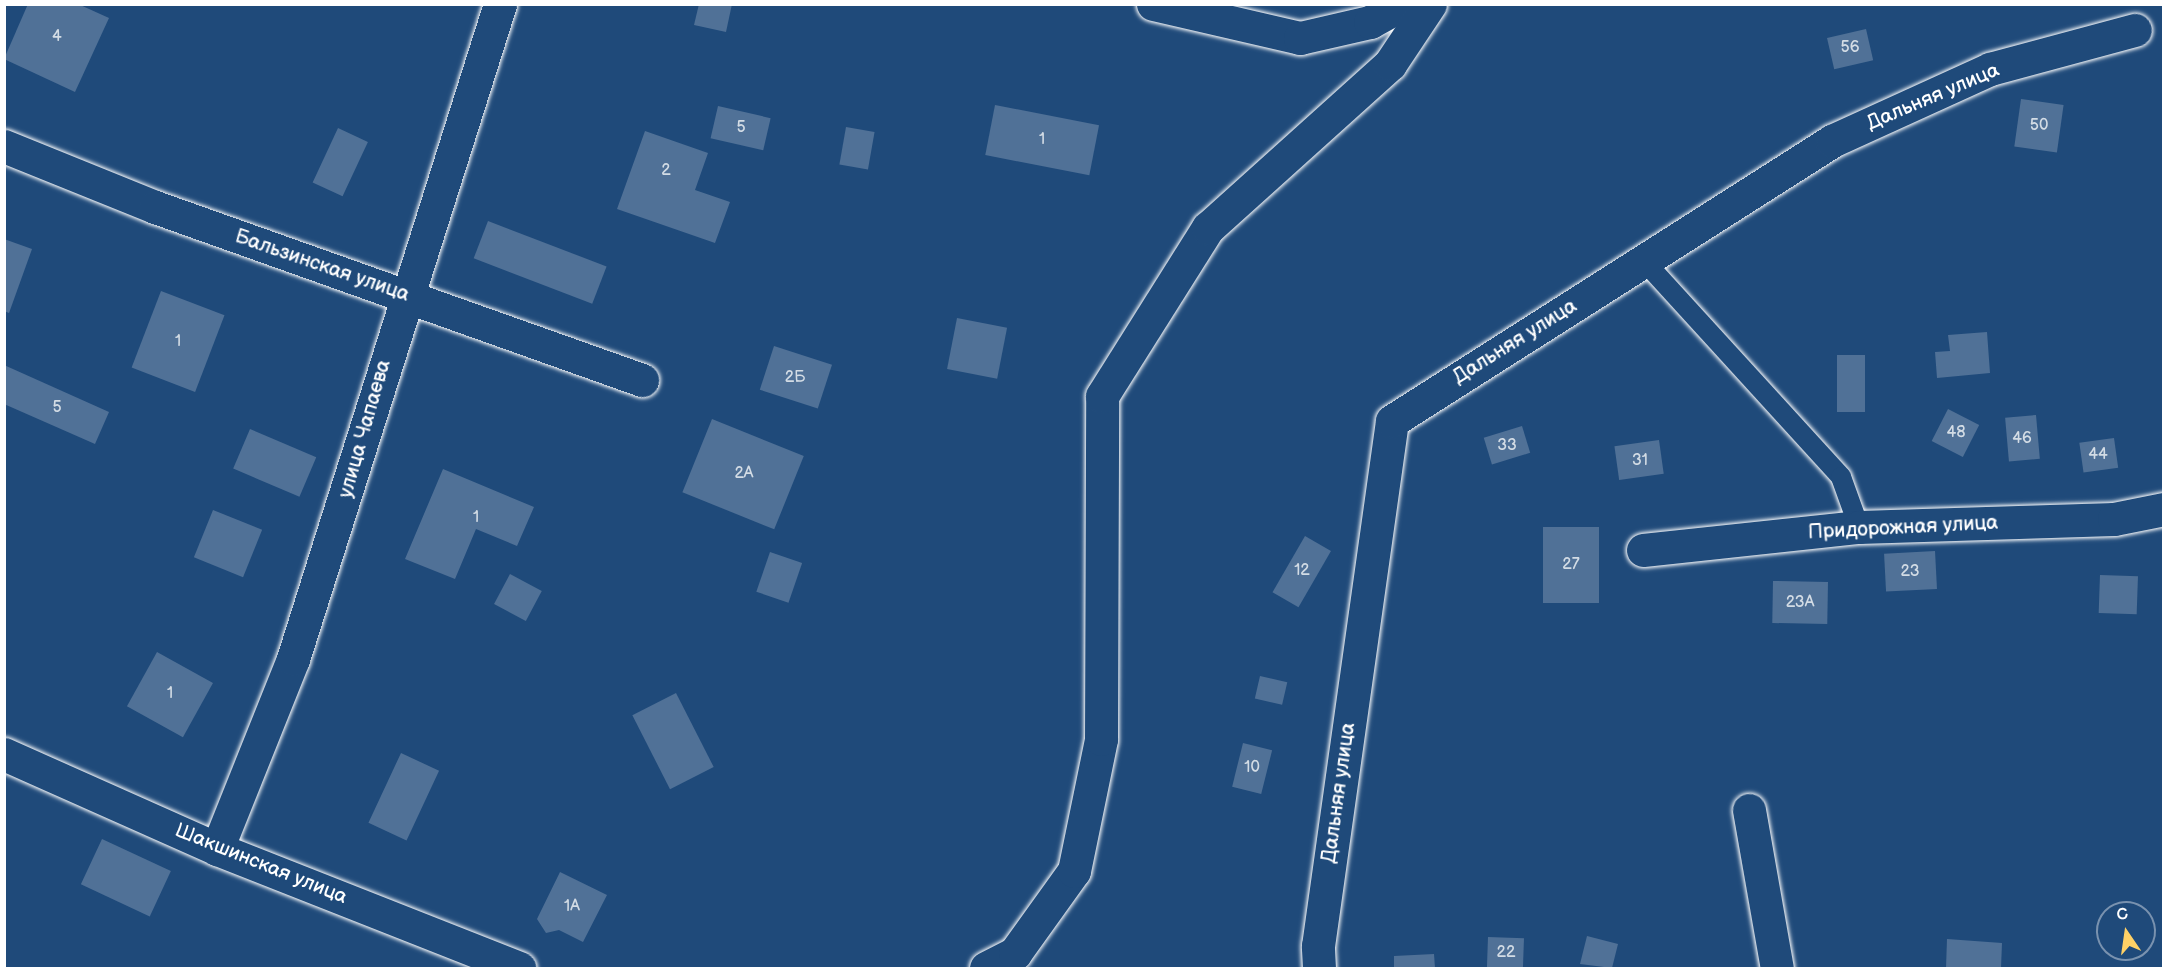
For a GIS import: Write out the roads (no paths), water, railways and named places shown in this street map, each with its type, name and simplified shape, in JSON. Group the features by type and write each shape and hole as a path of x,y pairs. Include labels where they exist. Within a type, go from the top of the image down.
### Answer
{"street":[{"name":"улица Чапаева","path":"216,849 293,659 406,295 500,4"},
{"path":"1164,6 1300,39 1370,22 1403,4"},
{"path":"986,969 1015,953 1074,871 1101,739 1102,396 1208,228 1390,64 1430,4"},
{"name":"Дальняя улица","path":"1319,969 1318,946 1392,421 1832,141 1990,69 2135,30"},
{"name":"Бальзинская улица","path":"4,146 155,207 642,380"},
{"name":"Придорожная улица","path":"1642,550 1859,527 2114,519 2163,509"},
{"name":"Шакшинская улица","path":"4,754 216,849 519,969"},
{"path":"1749,810 1777,969"}],"lane":[{"path":"1644,261 1841,477 1859,527"}]}
